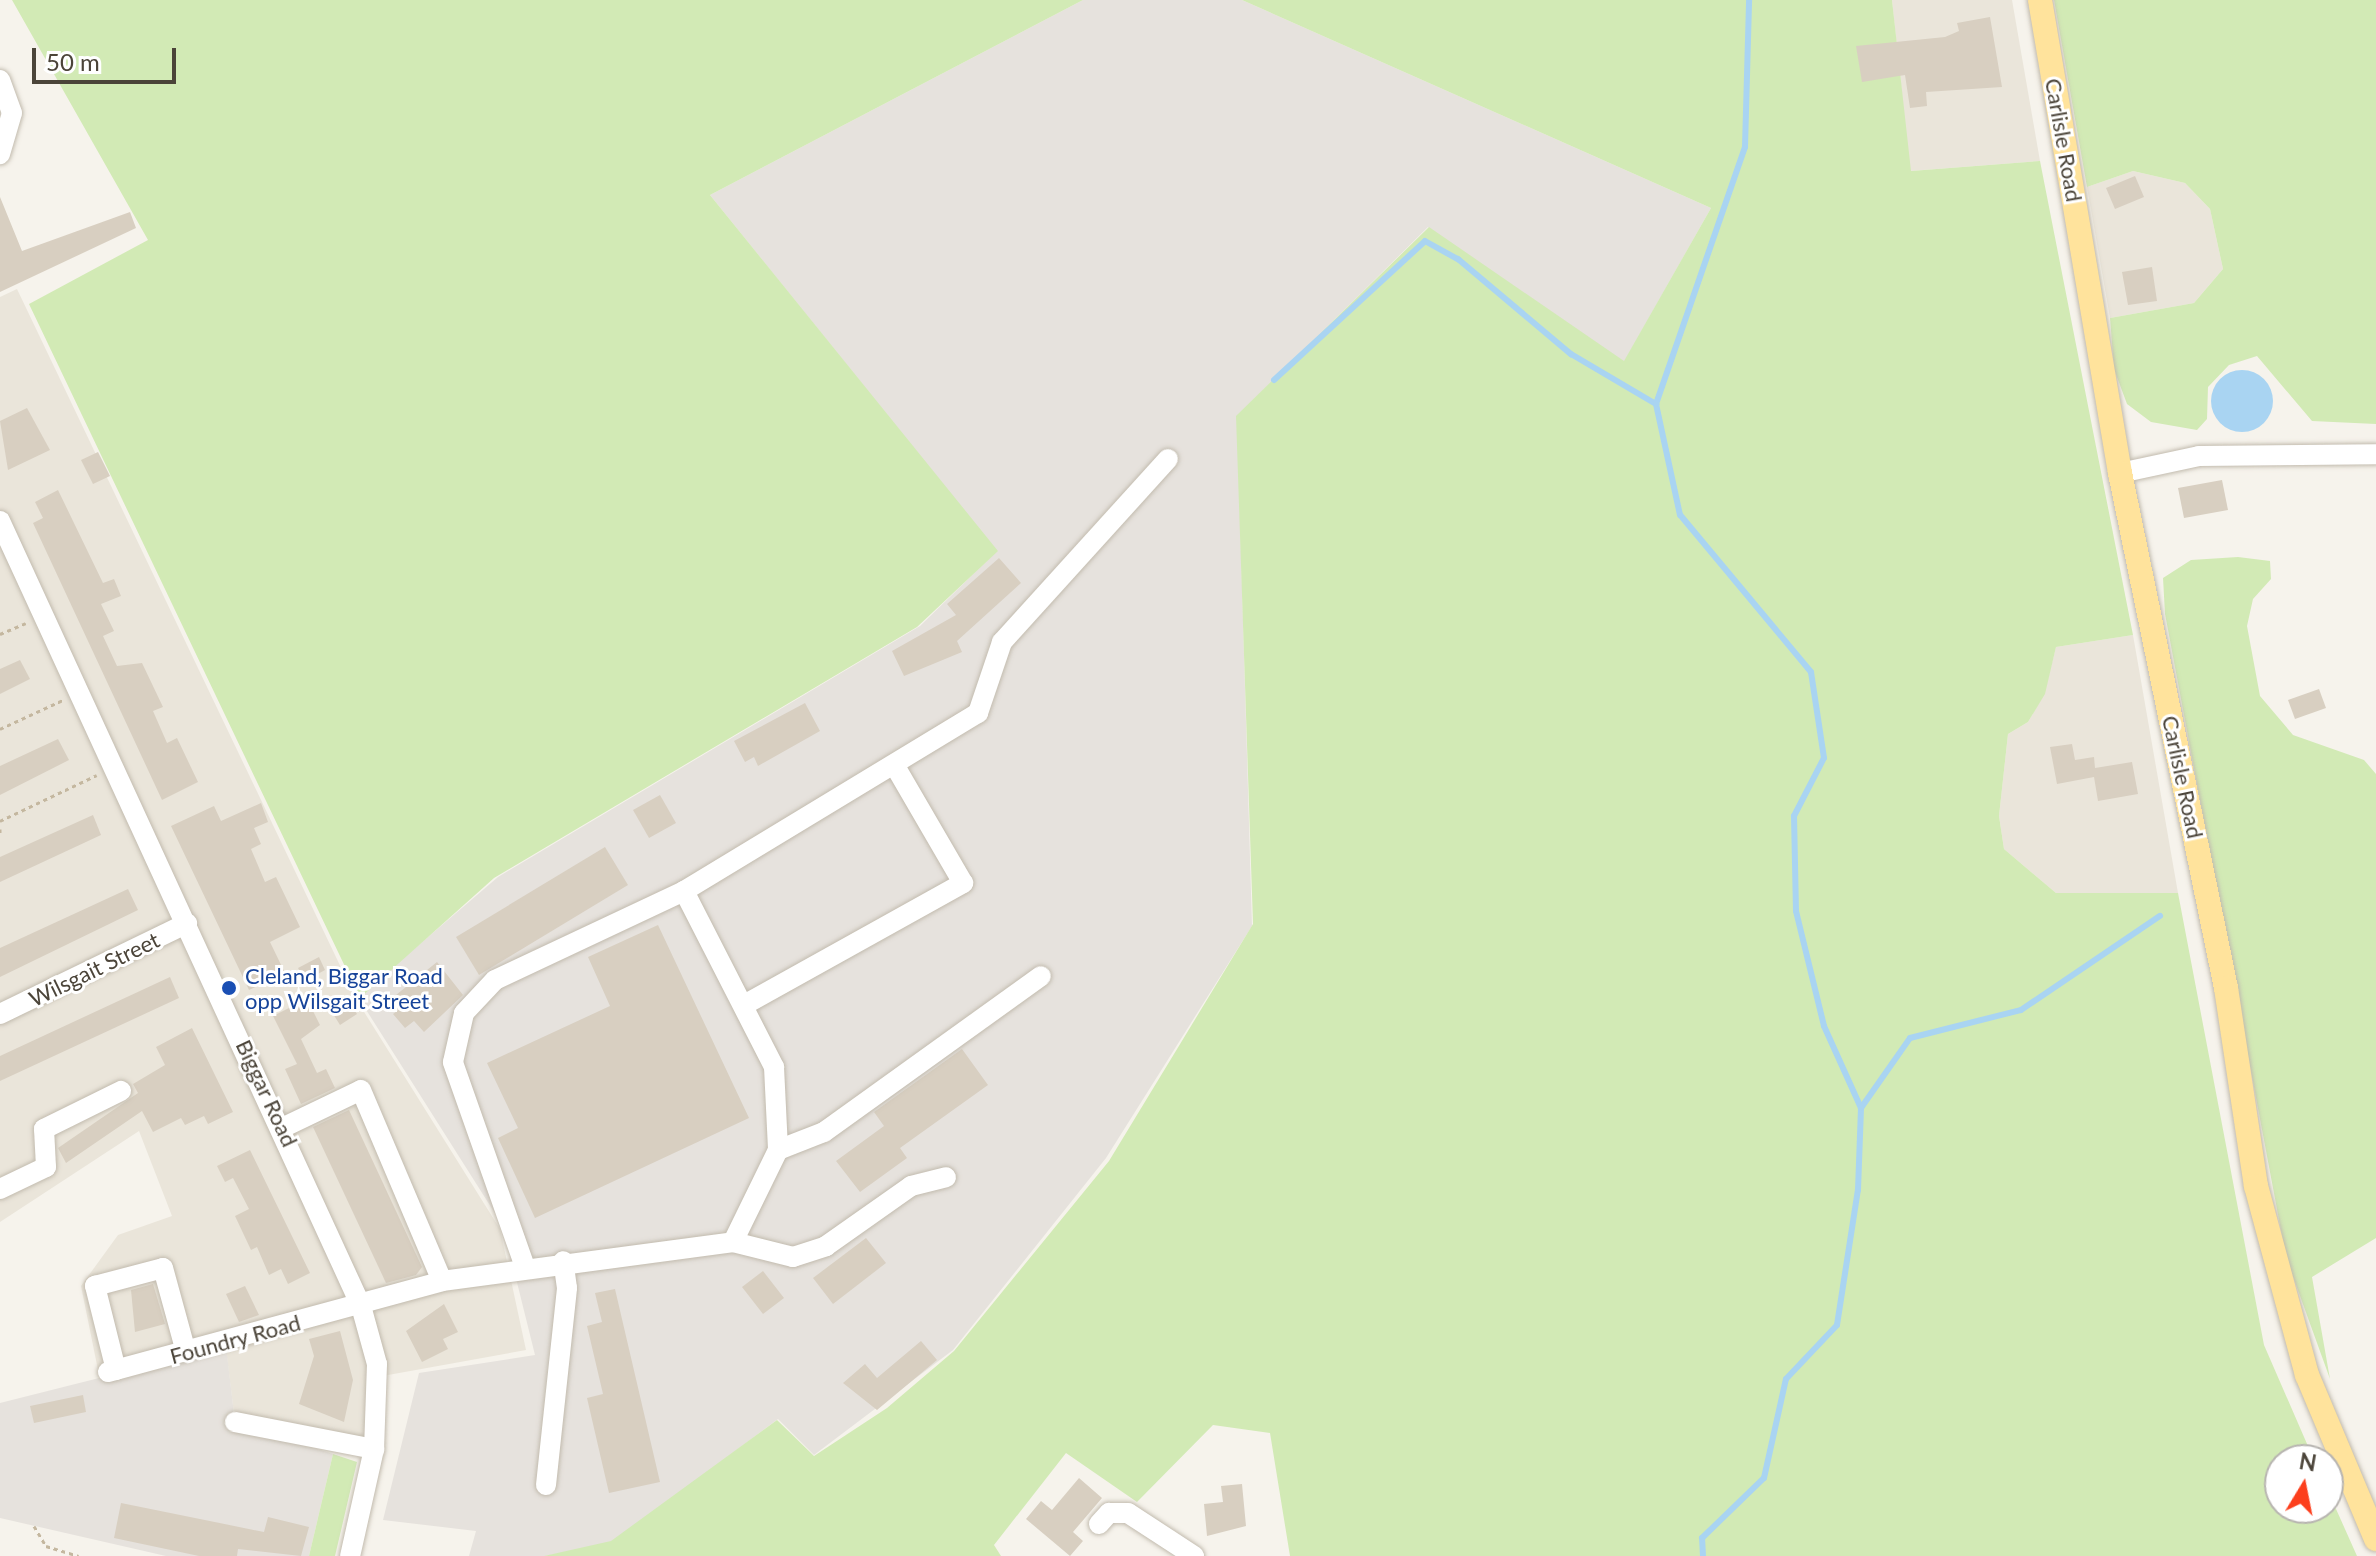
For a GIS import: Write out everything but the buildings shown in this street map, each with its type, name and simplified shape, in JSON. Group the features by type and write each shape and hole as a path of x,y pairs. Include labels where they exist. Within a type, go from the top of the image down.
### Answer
{"main road":[{"name":"Carlisle Road","path":"2040,0 2120,473 2226,988 2256,1186 2307,1375 2376,1539"}],"street":[{"path":"0,80 12,113 0,154"},
{"path":"2120,473 2199,456 2376,454"},
{"path":"525,1267 453,1062 464,1013 495,980 684,891 978,713 1002,642 1168,459"},
{"name":"Biggar Road","path":"0,521 112,768 284,1127 361,1306 377,1364 374,1449 350,1556"},
{"path":"744,1005 963,883 895,766"},
{"path":"684,891 774,1067 778,1150 733,1242 793,1257 826,1246 911,1186 946,1177"},
{"name":"Wilsgait Street","path":"0,1014 187,923"},
{"path":"778,1150 824,1132 1041,976"},
{"path":"284,1127 361,1090 442,1281"},
{"path":"0,1189 46,1167 44,1129 121,1091"},
{"name":"Foundry Road","path":"186,1352 163,1268 95,1286 112,1371 186,1352 361,1306 442,1281 563,1261 733,1242"},
{"path":"546,1485 567,1288 563,1261"},
{"path":"235,1422 374,1449"},
{"path":"1099,1524 1109,1513 1128,1513 1194,1556"}],"path":[{"path":"0,634 41,616"},
{"path":"0,729 77,693"},
{"path":"0,821 112,768"},
{"path":"34,1526 46,1546 78,1556"}],"shaded area":[{"path":"1083,0 1242,0 1711,208 1624,362 1428,227 1237,416 1252,926 1106,1158 953,1350 814,1455 778,1419 612,1543 545,1556 469,1556 476,1531 383,1520 419,1373 535,1355 503,1226 358,997 498,877 920,626 997,551 710,195"},
{"path":"1892,0 2012,0 2040,161 1910,171"},
{"path":"2133,171 2185,183 2210,209 2223,269 2194,303 2110,318 2087,187"},
{"path":"17,289 356,999 500,1229 526,1350 377,1377 374,1449 235,1422 225,1341 288,1324 98,1370 81,1286 118,1235 172,1216 139,1131 0,1222 0,297"},
{"path":"2133,635 2178,893 2056,893 2004,849 1999,816 2008,734 2028,722 2044,694 2056,647"},
{"path":"226,1346 235,1422 333,1454 309,1556 166,1556 0,1518 0,1403"}],"green space":[{"path":"12,0 1083,0 710,195 998,551 917,627 494,878 360,998 29,304 148,240"},
{"path":"1242,0 1892,0 1911,171 2040,161 2133,635 2056,647 2045,694 2028,722 2008,734 1999,816 2004,849 2056,893 2178,893 2264,1345 2307,1444 2264,1444 2264,1524 2343,1524 2357,1556 1290,1556 1270,1433 1213,1425 1137,1502 1066,1453 994,1545 1001,1556 544,1556 611,1541 777,1420 814,1456 887,1408 954,1351 1109,1161 1253,924 1236,416 1429,227 1624,361 1711,208"},
{"path":"2054,0 2376,0 2376,424 2312,421 2257,356 2229,365 2208,387 2207,419 2197,430 2151,422 2127,404 2114,369 2110,318 2194,303 2223,269 2210,209 2185,183 2133,171 2087,187"},
{"path":"2238,557 2270,561 2271,579 2253,599 2247,626 2260,696 2293,735 2364,760 2376,774 2376,1238 2312,1277 2330,1379 2286,1257 2165,614 2163,578 2191,560"},
{"path":"333,1454 357,1462 335,1556 309,1556"}],"water":[{"path":"2236,370 2248,370 2264,379 2271,389 2271,413 2264,423 2248,432 2236,432 2216,418 2211,407 2211,395 2225,375"}],"waterway":[{"path":"1703,1556 1702,1538 1764,1478 1786,1379 1837,1325 1858,1190 1861,1108 1824,1026 1796,911 1794,816 1824,758 1811,672 1680,515 1656,404 1745,147 1749,0"},
{"path":"1274,380 1425,241 1458,259 1571,354 1656,404"},
{"path":"1861,1108 1910,1038 2021,1010 2160,916"}],"place":[{"name":"Cleland, Biggar Road opp Wilsgait Street","path":"229,988"}]}
